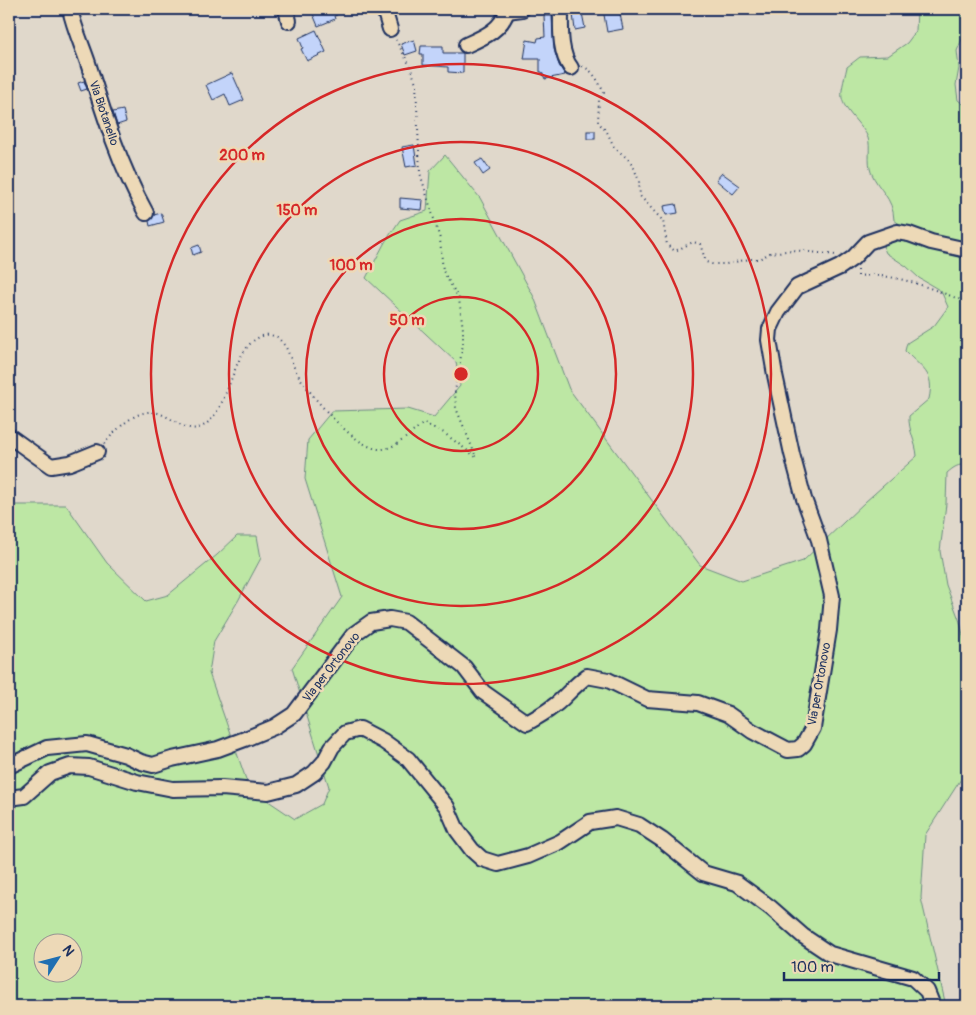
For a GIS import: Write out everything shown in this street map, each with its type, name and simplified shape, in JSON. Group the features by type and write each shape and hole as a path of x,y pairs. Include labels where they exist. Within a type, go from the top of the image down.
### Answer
{"street":[{"name":"Via Biotanello","path":"70,9 109,132 146,213"},
{"path":"384,9 390,29"},
{"path":"466,45 489,35 504,20 507,10 522,9"},
{"path":"561,9 562,44 567,63 571,68"},
{"name":"Via per Ortonovo","path":"9,766 47,748 86,744 154,765 245,739 274,727 294,714 354,634 371,622 390,619 406,622 464,667 483,692 527,723 546,712 587,676 608,680 647,699 698,702 728,714 752,731 788,750 798,749 804,744 813,728 832,596 819,540 804,499 792,454 775,375 769,340 770,328 778,312 797,287 840,267 853,258 868,242 897,232 967,250"},
{"path":"9,436 51,466 70,463 97,452"},
{"path":"9,798 24,796 50,773 70,766 89,767 136,782 173,789 222,788 268,792 296,785 314,774 324,762 332,747 345,733 360,729 383,741 408,759 447,807 457,830 472,850 482,859 498,864 528,856 560,842 590,822 616,818 638,825 662,840 703,873 737,883 771,908 803,936 830,954 913,978 927,991 933,1006"}],"path":[{"path":"97,452 114,432 132,418 146,413 154,412 167,417 183,427 198,429 208,424 224,401 242,355 251,342 266,335 277,336 287,350 296,372 320,404 356,440 368,447 381,450 392,447 424,423 444,433 476,457 456,408 455,392 463,344 463,329 459,299 444,271 440,239 420,173 416,83 410,66 390,29"},
{"path":"571,68 581,66 590,69 597,79 604,93 599,100 598,122 607,132 614,147 628,159 634,168 640,196 663,221 667,244 675,251 692,242 700,244 706,262 712,264 759,259 770,253 793,250 835,256 840,253"},
{"path":"858,269 858,276 870,275 900,278 967,302"}],"green space":[{"path":"917,9 962,9 965,32 957,51 959,68 956,85 958,100 967,107 967,243 920,233 894,220 891,205 871,172 867,136 843,102 842,92 847,67 860,57 888,56 907,43 916,31"},
{"path":"445,155 480,198 534,297 569,389 700,565 742,581 803,561 917,456 909,416 929,399 930,383 926,372 905,351 907,343 934,326 948,307 941,291 919,278 906,266 886,253 883,246 891,239 898,239 967,259 967,465 956,466 947,473 946,504 940,551 946,585 960,622 967,652 963,776 925,835 921,898 946,1006 9,1006 9,818 19,804 9,780 9,505 66,505 107,563 146,601 168,595 237,536 257,536 261,558 214,641 209,673 249,788 295,819 322,804 329,787 292,668 342,597 305,479 308,440 332,411 408,409 434,417 460,386 456,362 366,278 385,242 400,220 427,211 430,171"}],"building":[{"path":"327,9 335,9 337,15 334,16 335,19 318,26 313,14"},
{"path":"603,9 619,9 623,29 607,32"},
{"path":"582,13 585,28 575,30 573,14"},
{"path":"544,16 552,16 554,49 559,65 565,75 545,79 542,72 540,72 540,59 524,59 527,40 537,42 538,38 545,37"},
{"path":"316,30 326,52 307,61 301,49 303,48 299,38"},
{"path":"414,40 417,51 405,55 401,44"},
{"path":"421,46 443,46 443,53 463,53 463,73 448,72 448,67 423,65 423,54 420,54"},
{"path":"232,73 244,100 230,106 225,94 213,100 206,85"},
{"path":"84,81 87,89 81,91 78,83"},
{"path":"123,110 126,122 117,125 113,112"},
{"path":"587,131 595,131 595,139 587,139"},
{"path":"414,145 417,165 406,167 402,147"},
{"path":"482,159 490,170 483,175 475,163"},
{"path":"722,173 740,186 733,194 716,180"},
{"path":"400,198 423,200 422,210 400,208"},
{"path":"676,204 678,213 666,215 664,206"},
{"path":"161,213 164,222 150,226 149,221 154,215"},
{"path":"199,245 201,252 193,255 191,248"}]}
